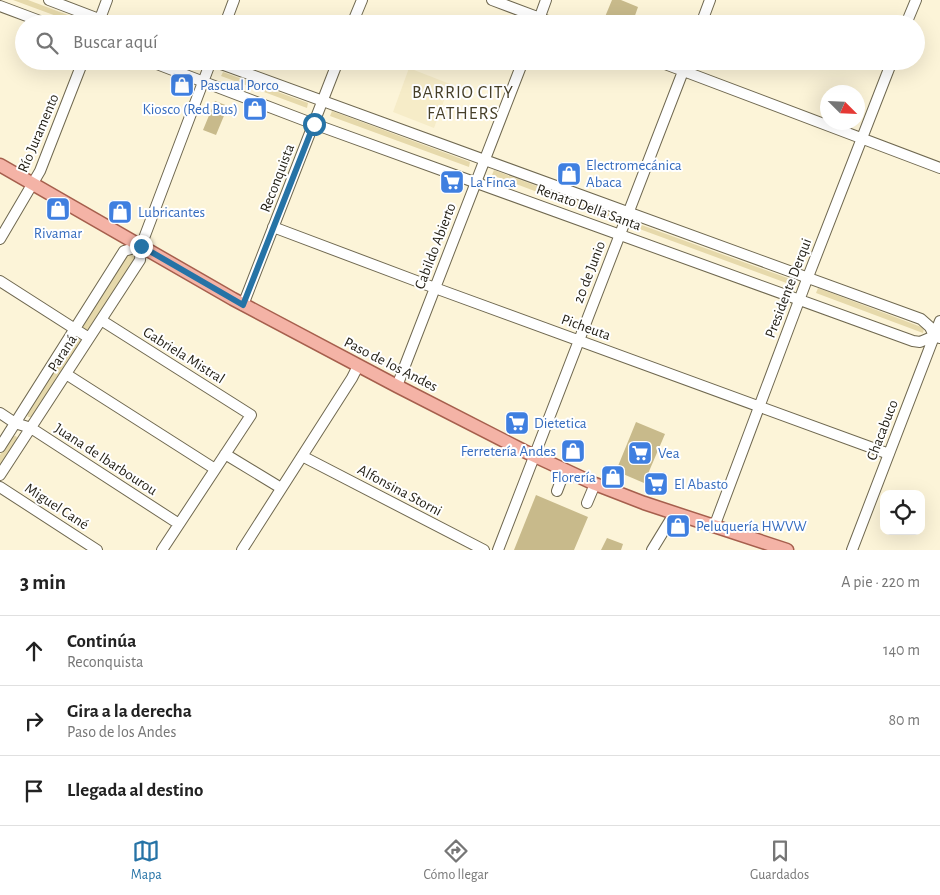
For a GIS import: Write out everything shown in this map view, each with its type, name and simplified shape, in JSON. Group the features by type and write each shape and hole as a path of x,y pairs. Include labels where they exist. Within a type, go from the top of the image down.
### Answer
{"main road":[{"name":"Paso de los Andes","path":"0,165 243,305 358,366 534,455 595,484 674,514 787,550"}],"street":[{"path":"49,0 85,15"},
{"path":"101,15 107,0"},
{"path":"228,15 234,0"},
{"path":"356,15 362,0"},
{"path":"492,0 525,15"},
{"path":"540,15 546,0"},
{"path":"704,15 710,0"},
{"path":"910,15 916,0"},
{"path":"0,6 24,15"},
{"name":"Río Juramento","path":"0,240 40,171 79,70"},
{"name":"Renato Della Santa","path":"173,70 314,124 913,341 920,342 937,337 921,319 238,70"},
{"name":"Paraná","path":"0,475 140,260 141,246 209,70"},
{"name":"Reconquista","path":"243,305 335,70"},
{"name":"Cabildo Abierto","path":"397,386 520,70"},
{"name":"20 de Junio","path":"498,550 683,70"},
{"path":"695,70 940,168"},
{"name":"Presidente Derqui","path":"714,527 888,70"},
{"name":"Picheuta","path":"273,227 889,454"},
{"name":"Paraná","path":"0,447 124,251 141,246"},
{"path":"0,281 89,338"},
{"name":"Gabriela Mistral","path":"101,320 251,415 225,454"},
{"name":"Chacabuco","path":"852,550 937,337 940,321"},
{"path":"242,550 358,366"},
{"path":"66,374 215,469"},
{"name":"Juana de Ibarbourou","path":"0,413 15,423 31,428 179,524"},
{"path":"162,550 225,454 281,488"},
{"name":"Alfonsina Storni","path":"302,456 484,550"},
{"path":"557,491 565,470"},
{"path":"587,503 595,484"},
{"name":"Miguel Cané","path":"0,487 97,550"},
{"path":"652,550 674,514"}],"shaded area":[{"path":"13,0 28,0 68,15 54,15"},
{"path":"408,70 414,70 450,84 434,128 393,112"},
{"path":"223,72 308,103 307,108 221,76"},
{"path":"332,111 470,162 469,167 330,116"},
{"path":"494,170 614,215 612,220 492,175"},
{"path":"636,223 793,280 792,285 634,227"},
{"path":"127,255 134,256 134,260 90,329 85,330 83,325"},
{"path":"818,288 924,328 923,333 816,293"},
{"path":"77,336 80,337 81,342 32,417 28,417 27,413"},
{"path":"12,436 16,436 18,440 0,467 0,455"}],"building":[{"path":"612,0 621,0 638,7 635,15 606,15"},
{"path":"215,101 228,106 216,135 203,130"},
{"name":"Vea","path":"636,422 665,434 644,483 616,471"},
{"path":"536,495 588,517 574,550 514,550"},
{"path":"607,538 623,544 621,550 601,550"}],"place":[{"name":"Pascual Porco","path":"182,85"},
{"name":"Kiosco (Red Bus)","path":"255,109"},
{"name":"Electromecánica Abaca","path":"569,174"},
{"name":"La Finca","path":"452,182"},
{"name":"Rivamar","path":"58,209"},
{"name":"Lubricantes","path":"120,212"},
{"name":"Dietetica","path":"517,423"},
{"name":"Ferretería Andes","path":"573,451"},
{"name":"Vea","path":"640,453"},
{"name":"Florería","path":"613,477"},
{"name":"El Abasto","path":"656,484"},
{"name":"Peluquería HWVW","path":"678,526"}],"district":[{"name":"BARRIO CITY FATHERS","path":"463,102"}],"route":[{"path":"141,246 243,305 314,124"}]}
